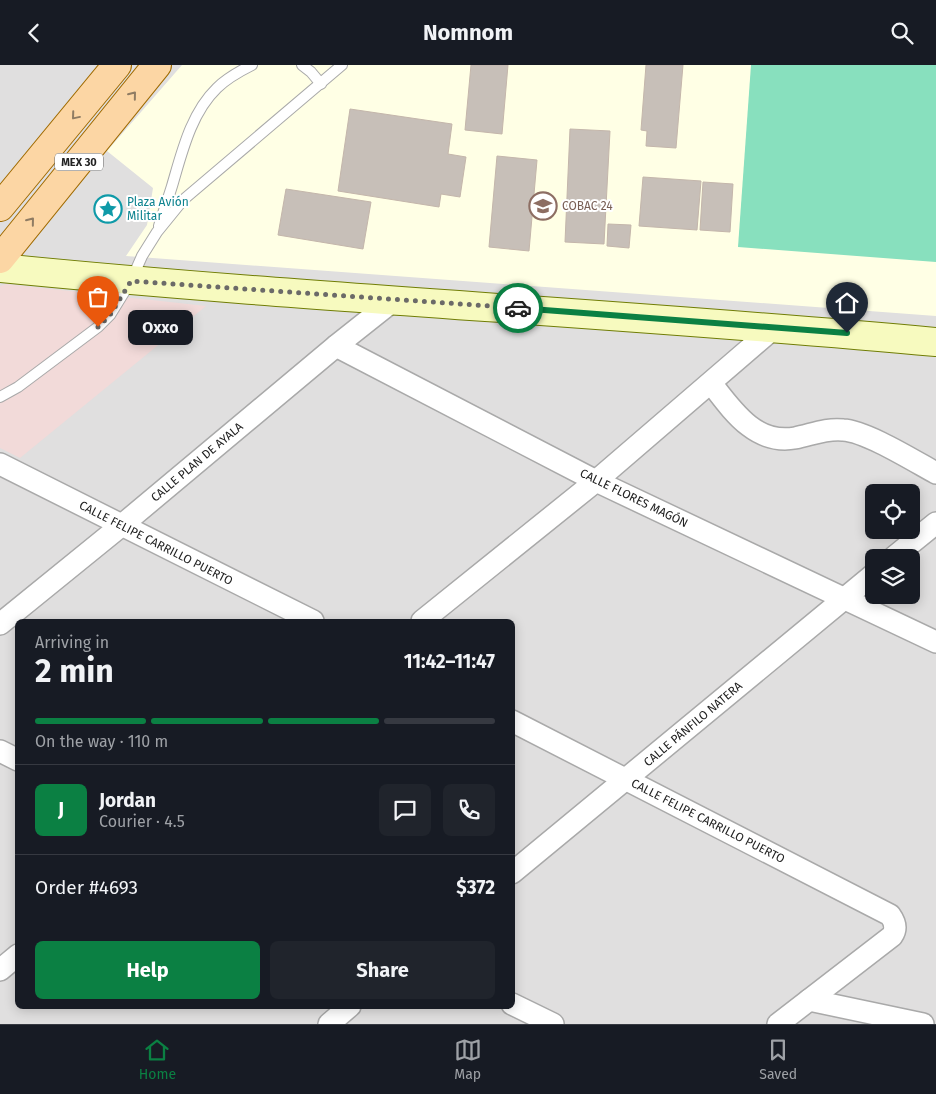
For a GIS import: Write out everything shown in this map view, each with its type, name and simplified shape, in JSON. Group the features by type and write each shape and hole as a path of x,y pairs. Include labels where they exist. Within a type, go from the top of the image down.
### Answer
{"main road":[{"name":"MEX 30","path":"0,207 117,65"},
{"name":"MEX 30","path":"0,259 157,65"}],"street":[{"path":"0,268 131,281 775,327 936,342"},
{"name":"CALLE PLAN DE AYALA","path":"0,624 394,299"},
{"path":"424,619 596,481 775,327"},
{"name":"CALLE FLORES MAGÓN","path":"336,345 596,481 936,642"},
{"path":"711,383 746,425 768,437 793,438 820,431 844,430 866,436 936,473"},
{"name":"CALLE FELIPE CARRILLO PUERTO","path":"0,464 309,619"},
{"path":"904,549 936,523"},
{"name":"CALLE PÁNFILO NATERA","path":"515,871 865,582"},
{"name":"CALLE FELIPE CARRILLO PUERTO","path":"515,722 890,915 895,929 892,936 809,1000"},
{"path":"0,751 15,758"},
{"path":"0,969 15,957"},
{"path":"778,1024 809,1000 923,1024"},
{"path":"515,1005 553,1024"},
{"path":"329,1024 346,1009"}],"lane":[{"path":"157,232 184,145 200,110 216,88 252,65"},
{"path":"302,65 321,84"},
{"path":"0,397 18,387 98,327 110,315 131,281 142,256 157,232 183,200 342,65"}],"shaded area":[{"path":"0,65 936,65 936,1024 0,1024"},
{"name":"COBAC 24","path":"182,65 936,65 936,316 126,256 147,225 153,188 107,151"},
{"path":"6,284 206,306 20,458 0,448 0,286"}],"green space":[{"path":"751,65 936,65 936,262 738,247"}],"building":[{"path":"471,65 508,65 502,134 465,130"},
{"path":"646,65 683,65 676,148 646,146 647,131 641,130"},
{"path":"350,109 452,124 448,154 466,157 460,197 441,194 439,207 338,191"},
{"path":"570,129 610,131 604,244 565,242"},
{"path":"497,156 537,160 529,251 489,247"},
{"path":"643,177 701,181 697,230 639,226"},
{"path":"703,182 733,184 730,232 700,230"},
{"path":"286,189 371,202 363,249 278,235"},
{"path":"608,224 631,225 629,248 607,246"}],"way so far":[{"path":"98,327 110,315 131,281 518,308"}],"place":[{"name":"COBAC 24","path":"543,206"},
{"name":"Plaza Avión Militar","path":"108,209"},
{"name":"Oxxo","path":"98,327"}],"route":[{"path":"518,308 847,333"}]}
